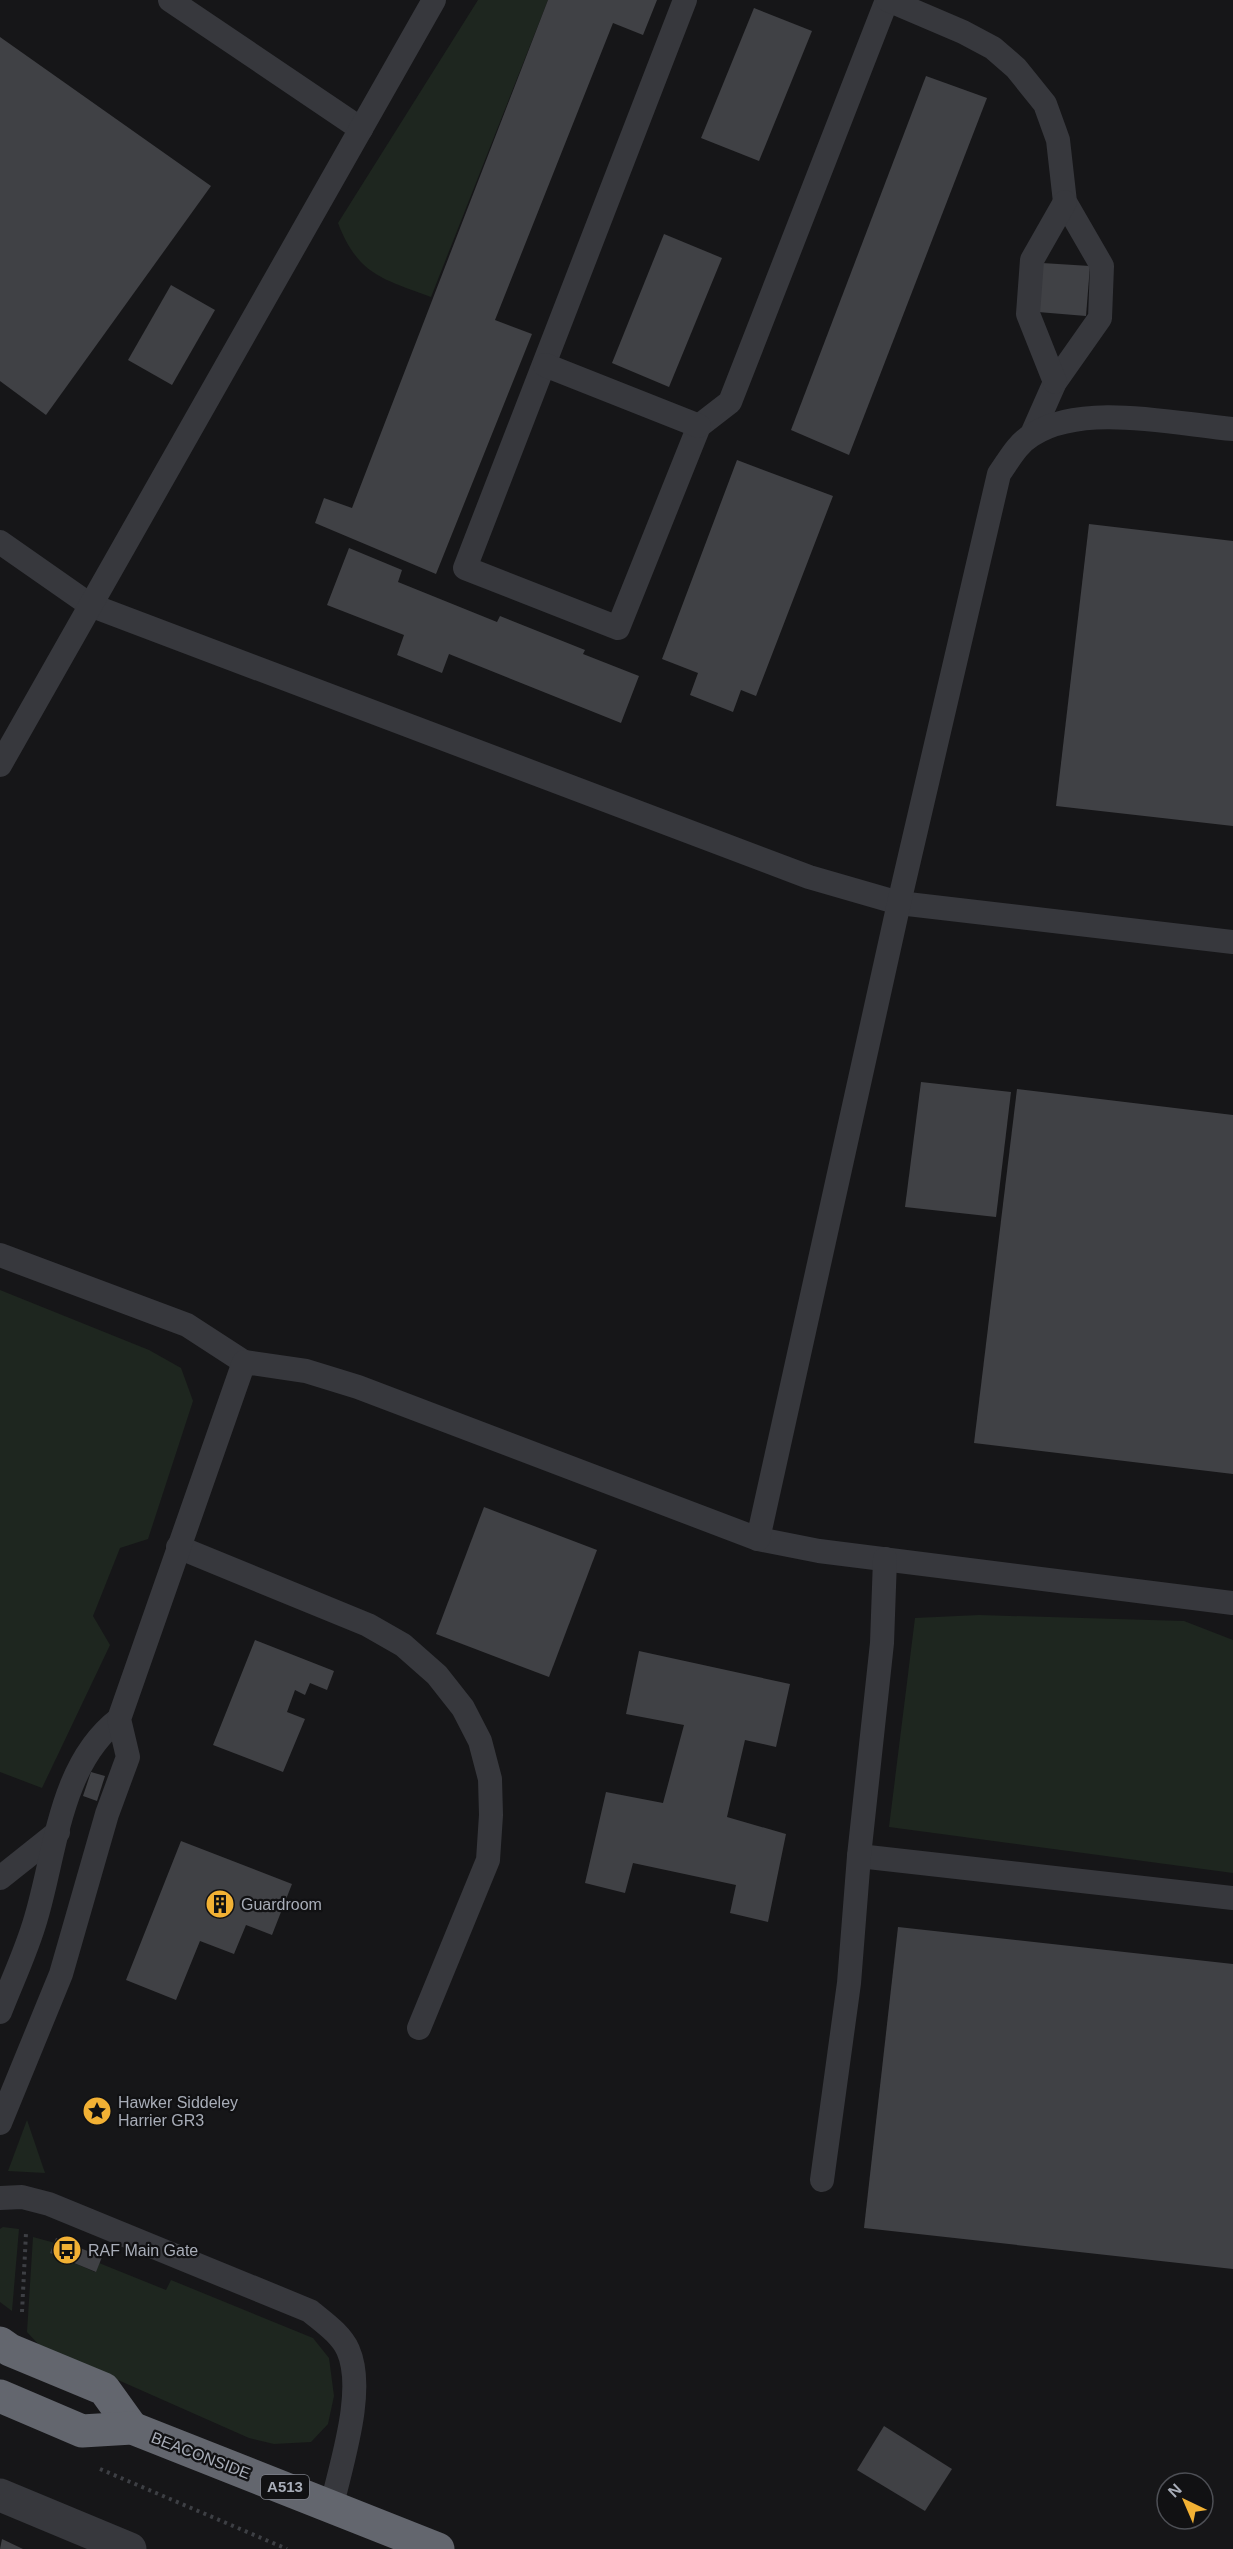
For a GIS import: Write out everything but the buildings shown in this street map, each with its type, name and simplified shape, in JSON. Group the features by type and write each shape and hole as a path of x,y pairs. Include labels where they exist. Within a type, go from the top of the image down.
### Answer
{"highway":[{"name":"BEACONSIDE","path":"11,2333 10,2350 104,2389 132,2428"},
{"name":"BEACONSIDE","path":"0,2396 82,2431 132,2428 332,2505 438,2549"}],"street":[{"path":"0,2495 129,2549"}],"lane":[{"path":"170,0 361,129"},
{"path":"0,765 434,0"},
{"path":"685,0 465,568 618,628 699,426 730,402 887,0 963,32 993,48 1016,68 1045,104 1059,140 1065,201 1102,266 1100,318 1055,382 1032,434"},
{"path":"1055,382 1028,314 1032,260 1065,201"},
{"path":"545,365 699,426"},
{"path":"758,1539 899,903 999,474 1016,448 1032,434 1064,421 1098,416 1233,429"},
{"path":"0,542 90,605 809,877 899,903 1233,942"},
{"path":"0,1256 187,1325 244,1362 306,1371 358,1387 758,1539 885,1559 1233,1603"},
{"path":"0,2123 61,1974 107,1814 128,1757 119,1719 244,1362"},
{"path":"178,1547 368,1625 403,1645 437,1675 463,1708 480,1741 490,1779 491,1815 488,1860 418,2028"},
{"path":"822,2180 849,1983 859,1856 882,1643 885,1559"},
{"path":"0,2012 36,1919 74,1777 100,1733 119,1719"},
{"path":"0,1878 58,1832"},
{"path":"859,1856 1233,1898"},
{"path":"0,2198 22,2197 49,2204 310,2311 331,2328 348,2350 354,2374 353,2403 332,2505"}],"path":[{"path":"11,2333 26,2227 34,2230"},
{"path":"91,2464 287,2549"}],"shaded area":[{"path":"478,0 548,0 431,297 374,273 354,254 338,223"},
{"path":"0,1290 149,1350 181,1368 193,1401 148,1539 120,1548 93,1616 110,1645 42,1788 0,1772"},
{"path":"979,1615 1184,1621 1233,1640 1233,1873 889,1827 915,1618"},
{"path":"27,2120 45,2173 8,2171"},
{"path":"3,2227 19,2229 12,2311 0,2302 0,2229"},
{"path":"33,2237 55,2243 51,2253 95,2272 99,2263 166,2290 171,2280 313,2338 329,2358 334,2396 328,2424 311,2442 274,2444 249,2438 39,2345 27,2332"}],"place":[{"name":"Guardroom","path":"220,1904"},
{"name":"Hawker Siddeley Harrier GR3","path":"97,2111"},
{"name":"RAF Main Gate","path":"67,2250"}]}
